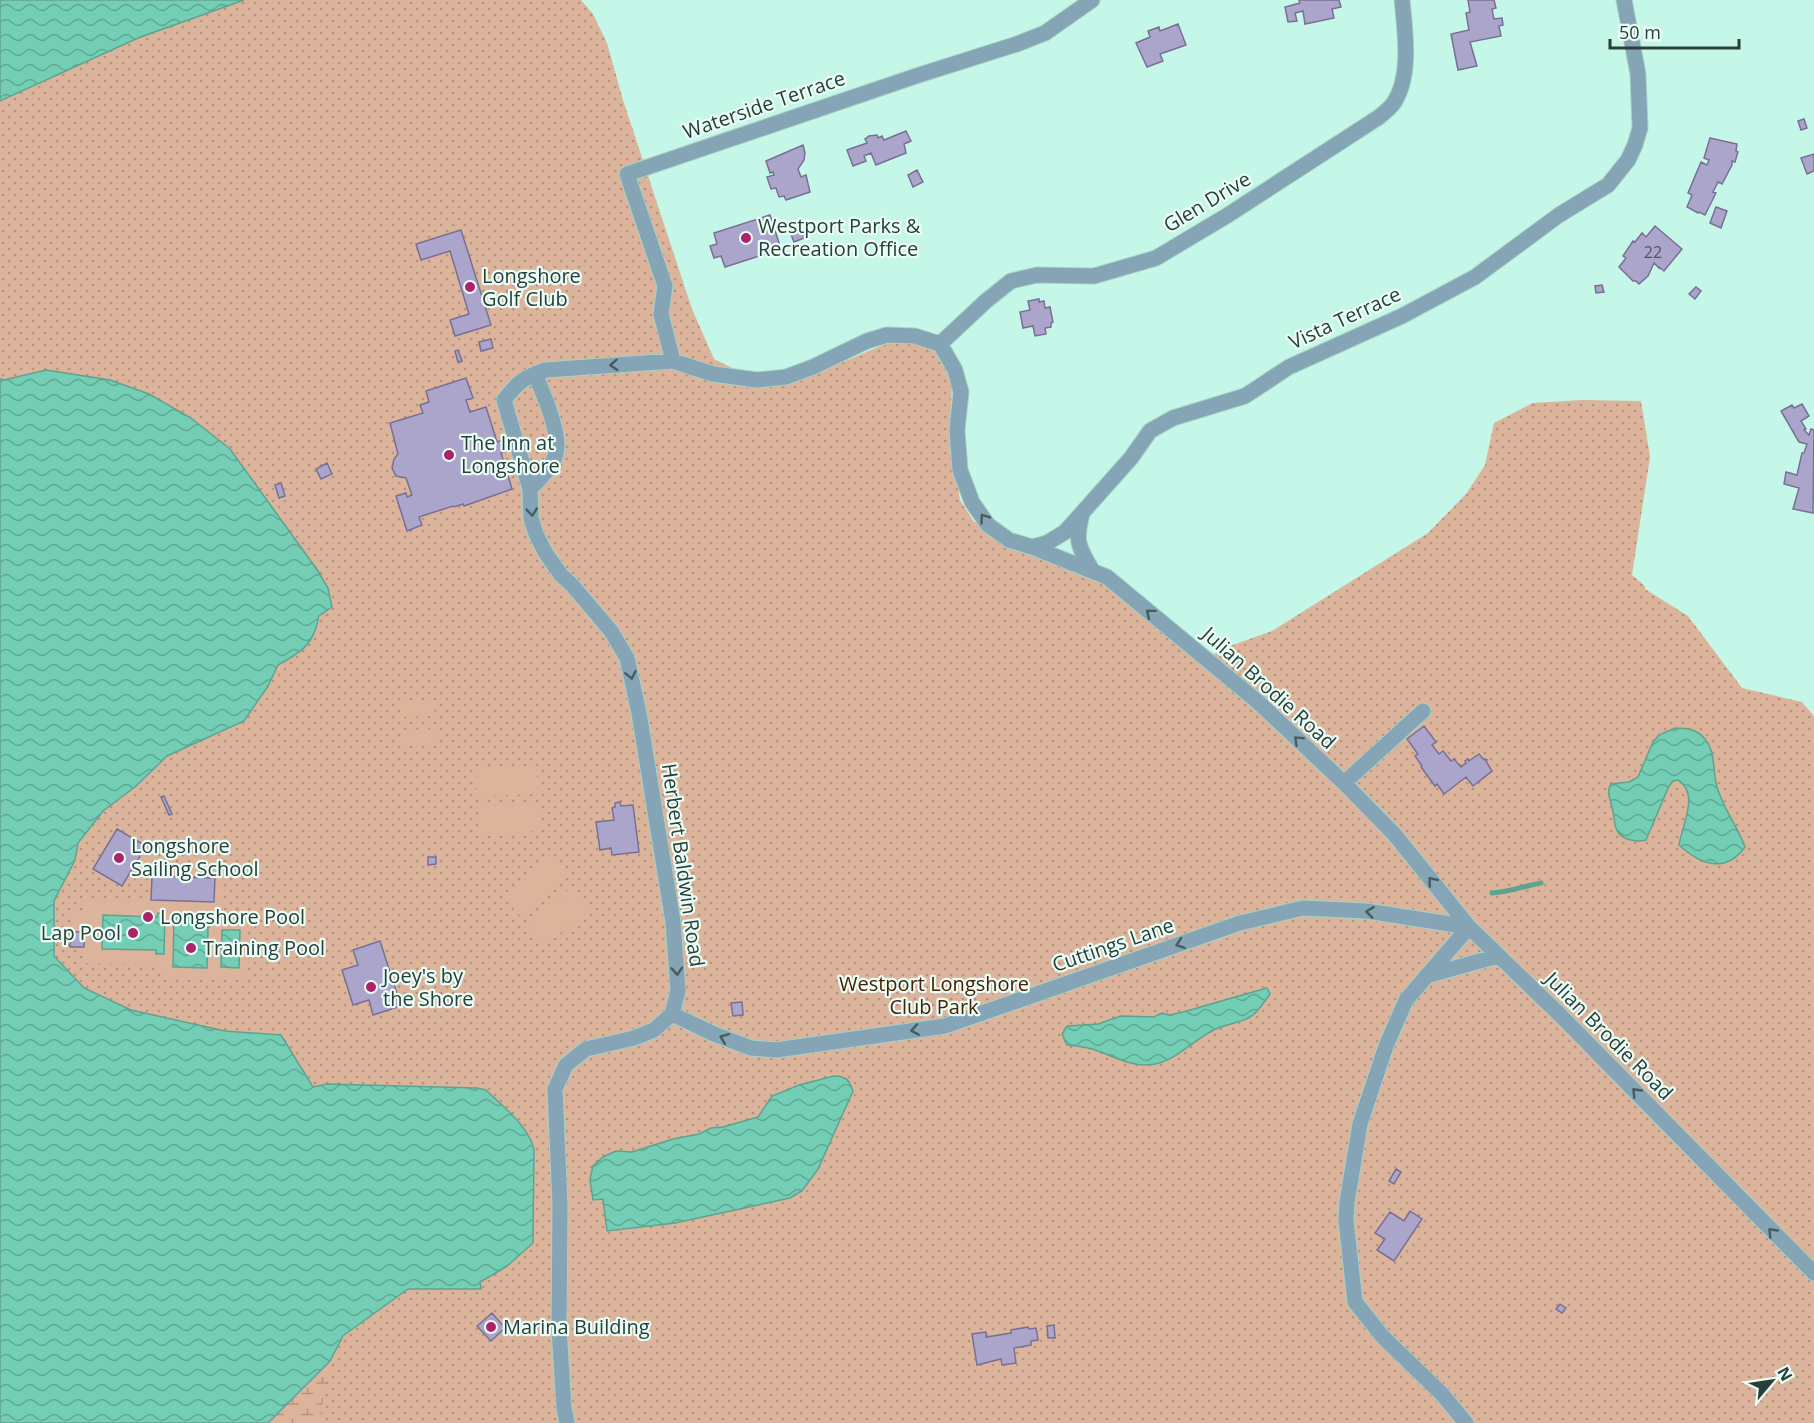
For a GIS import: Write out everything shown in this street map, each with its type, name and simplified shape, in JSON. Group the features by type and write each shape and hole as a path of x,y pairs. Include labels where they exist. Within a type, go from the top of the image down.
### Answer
{"street":[{"name":"Waterside Terrace","path":"673,361 660,314 665,286 627,174 1017,44 1046,33 1092,0"},
{"name":"Glen Drive","path":"940,344 986,300 1011,281 1037,275 1094,276 1156,258 1228,215 1379,117 1393,104 1401,86 1404,71 1405,34 1402,0"},
{"name":"Vista Terrace","path":"1032,547 1047,543 1065,532 1131,458 1150,431 1173,418 1245,396 1289,367 1402,316 1475,277 1559,215 1608,185 1628,160 1640,128 1638,74 1624,0"},
{"path":"673,361 713,374 757,380 786,377 813,367 867,341 886,335 915,336 940,344"},
{"name":"Julian Brodie Road","path":"940,344 955,370 961,393 957,430 960,470 972,502 988,525 1009,540 1107,577 1258,702 1395,835 1469,927 1570,1024 1814,1273"},
{"name":"Herbert Baldwin Road","path":"672,1014 678,991 673,922 639,713 627,658 611,631 561,575 536,534 531,518 530,489 504,400 517,383 546,370 673,361"},
{"path":"530,489 543,476 552,462 557,447 545,398 535,374"},
{"path":"1083,511 1078,529 1079,548 1092,570"},
{"path":"1344,783 1423,711"},
{"name":"Cuttings Lane","path":"672,1014 751,1048 776,1050 945,1026 1240,923 1303,908 1367,911 1469,927"},
{"path":"1466,1423 1443,1394 1383,1336 1355,1302 1346,1220 1360,1124 1386,1046 1406,1000 1469,927"},
{"path":"1426,976 1498,956"},
{"path":"567,1423 559,1328 560,1205 555,1089 566,1065 585,1049 634,1038 654,1029 672,1014"}],"green space":[{"name":"Westport Longshore Club Park","path":"244,0 581,0 593,14 607,43 623,100 692,309 714,359 756,380 805,378 883,345 909,340 937,352 948,368 952,389 949,437 960,500 974,522 1100,582 1143,611 1200,661 1230,646 1272,631 1428,533 1466,494 1485,465 1494,423 1533,403 1582,400 1641,401 1650,457 1632,575 1645,586 1645,589 1688,616 1742,688 1802,702 1814,716 1814,1423 268,1423 330,1361 343,1337 408,1289 480,1288 480,1282 506,1267 527,1205 534,1173 534,1157 532,1142 485,1090 327,1084 313,1088 281,1035 225,1031 131,1010 84,988 54,956 54,901 75,860 77,843 103,811 135,787 167,756 244,721 268,686 278,665 298,654 317,627 328,588 230,449 72,375 46,370 0,379 0,101 138,38"},
{"path":"434,700 435,716 400,717 400,702"},
{"path":"436,729 437,744 402,746 401,730"},
{"path":"537,766 538,794 477,796 476,768"},
{"path":"538,804 539,831 479,834 478,806"},
{"path":"550,856 568,877 521,917 503,896"},
{"name":"Longshore Pool","path":"191,857 215,858 215,870 224,871 222,915 227,919 248,920 247,977 167,976 154,964 83,963 84,947 70,947 71,911 85,911 86,898 150,900 152,876 172,876 172,870 191,870"},
{"path":"573,886 591,908 545,946 527,924"},
{"path":"330,1361 319,1423 268,1423"}],"water":[{"path":"0,0 244,0 138,38 0,101"},
{"path":"46,370 110,380 149,394 191,418 230,449 318,571 328,588 332,607 319,616 314,634 306,646 278,665 268,686 244,721 167,756 135,787 103,811 78,843 75,860 54,901 54,956 84,988 131,1010 225,1031 281,1035 313,1087 327,1084 486,1090 521,1124 534,1149 533,1243 506,1267 480,1282 481,1289 408,1289 343,1336 330,1361 268,1423 0,1423 0,379"},
{"path":"1675,728 1699,733 1711,749 1718,791 1745,847 1729,861 1721,864 1704,862 1679,845 1689,801 1688,793 1678,780 1673,781 1669,786 1646,840 1627,839 1619,833 1615,826 1609,795 1611,784 1629,782 1638,777 1653,742 1659,735"},
{"name":"Lap Pool","path":"158,913 165,914 164,954 156,954 156,950 102,949 103,915 157,917"},
{"name":"Training Pool","path":"174,917 214,918 208,928 207,968 173,967"},
{"path":"222,930 240,930 239,968 221,967"},
{"path":"1267,988 1270,994 1253,1015 1209,1032 1175,1056 1156,1064 1133,1064 1090,1049 1067,1045 1062,1034 1067,1026 1098,1024 1121,1016 1154,1017 1162,1013 1170,1015"},
{"path":"834,1076 846,1079 853,1091 818,1169 802,1191 790,1198 675,1223 607,1231 603,1199 593,1200 590,1179 593,1166 603,1157 616,1151 632,1152 673,1139 699,1134 711,1128 758,1117 772,1096 799,1085"}],"building":[{"path":"1299,0 1339,0 1341,7 1332,9 1334,18 1305,24 1303,11 1295,13 1297,21 1288,22 1285,7 1300,3"},
{"path":"1468,0 1494,0 1496,8 1492,9 1494,19 1502,18 1503,25 1499,26 1501,36 1470,42 1477,66 1458,70 1451,34 1469,30 1466,13 1470,12"},
{"path":"1178,24 1186,45 1160,54 1163,61 1147,67 1136,43 1150,37 1148,31 1159,27 1160,31"},
{"path":"1804,119 1807,128 1801,130 1798,121"},
{"path":"906,131 911,141 904,144 906,153 876,165 871,153 864,156 866,161 853,166 847,150 867,143 865,139 869,136 877,135 878,138 882,136 884,140"},
{"path":"1710,138 1737,144 1736,151 1738,152 1722,184 1718,182 1713,192 1716,193 1705,215 1687,207 1692,195 1688,193 1701,162 1707,165 1709,160 1704,158"},
{"path":"803,145 804,160 798,169 801,177 806,175 810,192 786,200 784,196 779,197 776,188 771,189 767,177 774,175 773,172 770,173 766,161"},
{"path":"1814,154 1814,171 1807,174 1801,158"},
{"path":"917,170 923,182 913,187 908,175"},
{"path":"1716,207 1727,211 1721,228 1710,223"},
{"name":"Westport Parks & Recreation Office","path":"770,215 781,249 725,267 721,256 714,258 710,246 717,244 714,233"},
{"path":"798,223 804,238 794,242 788,227"},
{"path":"1655,226 1682,249 1664,271 1654,263 1648,276 1639,284 1619,267 1626,258 1623,256 1633,241 1635,242 1642,233 1646,237"},
{"name":"Longshore Golf Club","path":"461,230 491,325 455,336 450,320 469,314 450,251 421,260 416,244"},
{"path":"1602,285 1604,292 1596,293 1595,286"},
{"path":"1696,287 1701,291 1695,299 1689,294"},
{"path":"1039,299 1039,302 1044,301 1045,308 1050,307 1053,322 1051,327 1045,328 1046,334 1035,336 1033,326 1023,328 1020,312 1030,310 1028,301"},
{"path":"491,339 493,348 481,351 479,342"},
{"path":"458,350 462,361 458,362 455,351"},
{"name":"The Inn at Longshore","path":"466,378 473,398 466,400 470,412 486,407 497,442 508,438 511,450 501,453 512,489 464,506 463,504 453,506 419,517 422,525 407,531 396,496 406,493 407,497 412,495 406,478 396,476 392,468 398,454 390,423 423,413 420,405 429,402 426,391"},
{"path":"1802,404 1809,416 1801,421 1806,429 1804,430 1809,435 1811,429 1814,430 1813,513 1793,509 1799,488 1784,484 1786,472 1797,475 1802,453 1807,444 1799,442 1781,411 1792,405 1794,408"},
{"path":"327,463 332,474 321,479 316,469"},
{"path":"281,483 285,496 279,498 275,485"},
{"path":"1424,726 1436,742 1432,745 1439,754 1443,751 1451,761 1454,759 1461,767 1466,763 1465,761 1479,754 1487,760 1492,771 1473,786 1466,777 1444,794 1421,767 1415,756 1418,754 1407,739"},
{"path":"164,796 172,814 169,815 161,797"},
{"path":"620,802 621,806 633,805 639,852 612,855 611,848 600,850 596,822 614,820 612,808 615,807 615,803"},
{"name":"Longshore Sailing School","path":"117,829 146,846 122,886 93,869"},
{"path":"428,857 436,857 436,864 428,865"},
{"path":"152,876 215,878 214,902 151,900"},
{"path":"70,932 85,932 84,947 70,947"},
{"name":"Joey's by the Shore","path":"380,941 401,1006 373,1015 369,1000 353,1005 342,970 358,965 353,950"},
{"path":"742,1002 743,1015 733,1016 731,1003"},
{"path":"1396,1169 1401,1172 1394,1184 1389,1181"},
{"path":"1410,1211 1422,1219 1394,1261 1377,1250 1385,1239 1375,1233 1390,1212 1404,1221"},
{"path":"1560,1304 1566,1308 1562,1313 1556,1309"},
{"name":"Marina Building","path":"492,1313 505,1328 491,1341 477,1326"},
{"path":"1054,1325 1055,1338 1048,1338 1047,1326"},
{"path":"1028,1327 1029,1329 1036,1328 1038,1340 1031,1341 1031,1345 1014,1348 1016,1363 1002,1365 1001,1359 977,1365 972,1334 986,1332 986,1337 1011,1333 1011,1330"}],"waterway":[{"path":"1492,893 1541,883"}],"place":[{"name":"Westport Parks & Recreation Office","path":"746,238"},
{"name":"Longshore Golf Club","path":"470,287"},
{"name":"The Inn at Longshore","path":"449,455"},
{"name":"Longshore Sailing School","path":"119,858"},
{"name":"Longshore Pool","path":"148,917"},
{"name":"Lap Pool","path":"133,933"},
{"name":"Training Pool","path":"191,948"},
{"name":"Joey's by the Shore","path":"371,987"},
{"name":"Marina Building","path":"491,1327"}]}
